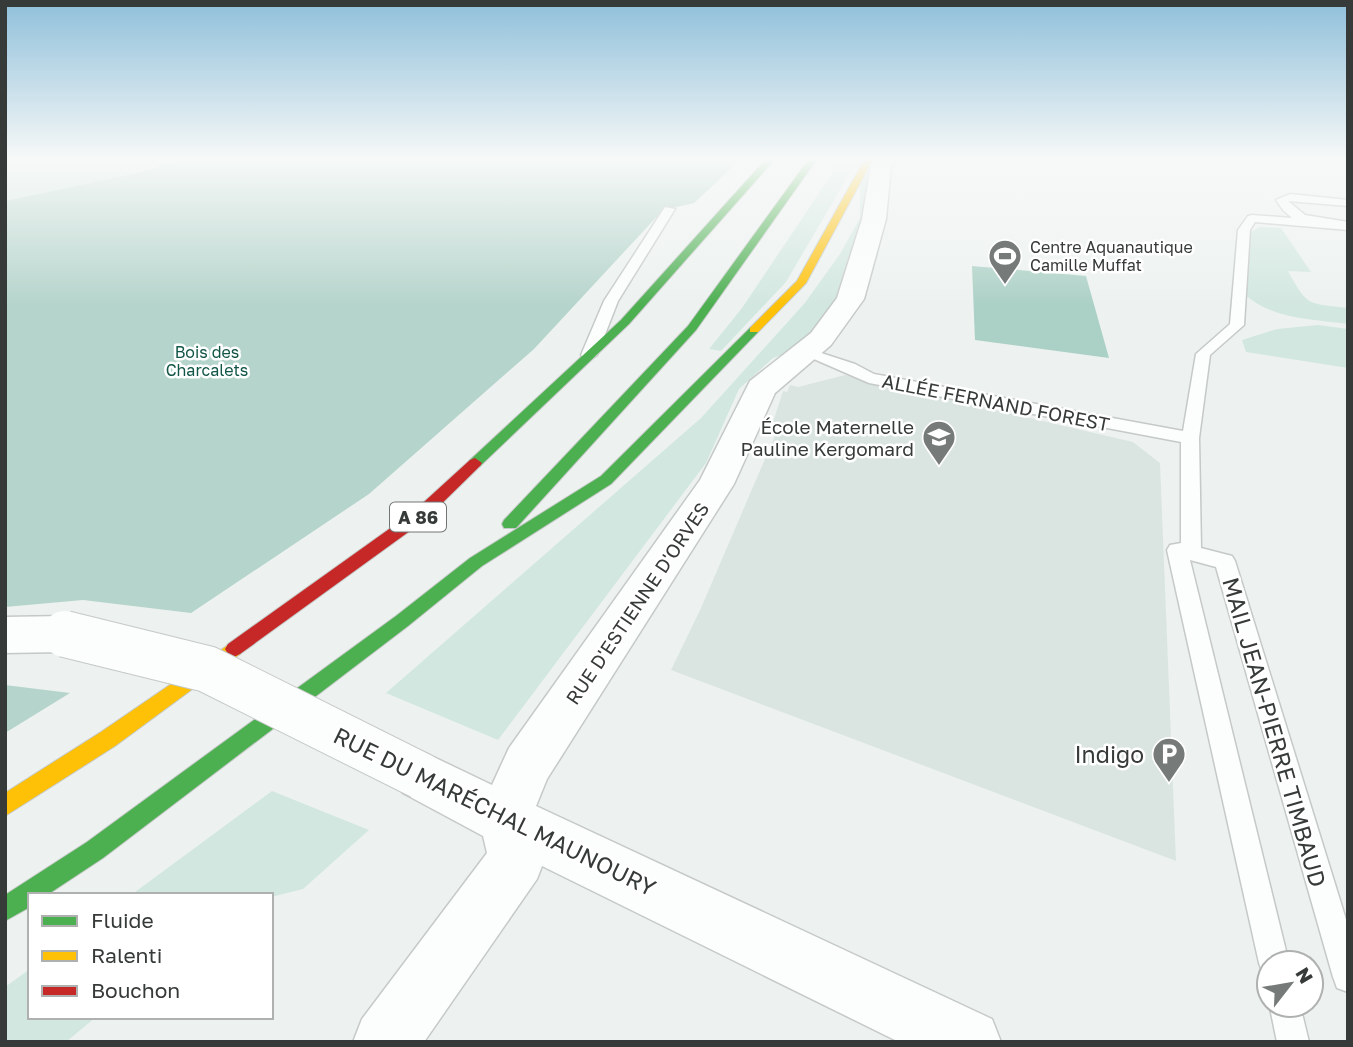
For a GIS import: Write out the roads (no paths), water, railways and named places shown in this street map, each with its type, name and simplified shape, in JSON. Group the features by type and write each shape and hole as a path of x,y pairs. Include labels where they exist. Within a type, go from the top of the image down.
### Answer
{"highway":[{"name":"A 86","path":"5,804 108,739 419,516 625,322 727,208"},
{"path":"476,562 692,328 778,208"},
{"path":"29,893 95,850 402,621 476,562 606,480 801,283 842,208"},
{"path":"5,909 28,894"}],"street":[{"name":"RUE D'ESTIENNE D'ORVES","path":"504,819 527,765 716,484 761,388 821,339 850,299 875,208"},
{"name":"RUE DU MARÉCHAL MAUNOURY","path":"5,635 65,634 207,669 504,819 969,1042"},
{"path":"386,1042 517,859 504,819"}],"lane":[{"path":"1286,208 1296,215 1317,223"},
{"path":"587,359 611,301 669,209"},
{"path":"1271,949 1177,550 1191,553 1189,438 1203,354 1237,326 1244,230 1252,219 1348,226"},
{"name":"ALLÉE FERNAND FOREST","path":"807,353 850,367 869,378 1189,438"},
{"name":"MAIL JEAN-PIERRE TIMBAUD","path":"1191,553 1225,561 1348,977"},
{"path":"1287,1019 1293,1042"}],"place":[{"name":"Centre Aquanautique Camille Muffat","path":"1005,286"},
{"name":"École Maternelle Pauline Kergomard","path":"939,467"},
{"name":"Indigo","path":"1169,784"}],"park label":[{"name":"Bois des Charcalets","path":"207,361"}]}
